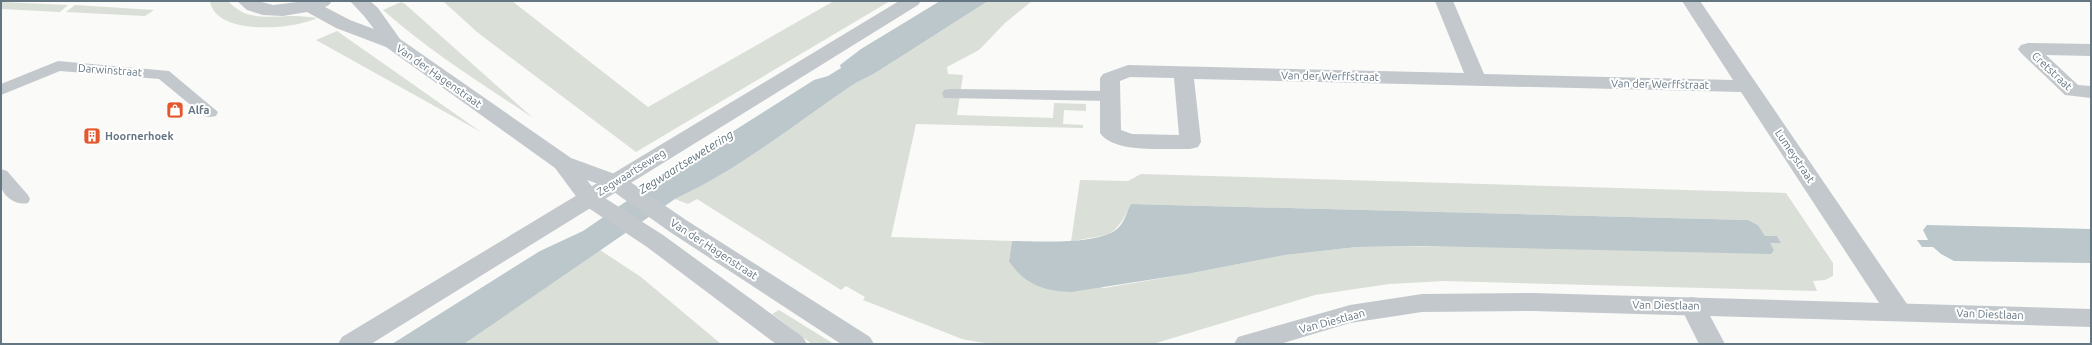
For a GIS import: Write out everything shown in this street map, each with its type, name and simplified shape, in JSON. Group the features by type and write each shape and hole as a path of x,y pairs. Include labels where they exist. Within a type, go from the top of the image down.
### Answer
{"street":[{"path":"246,1 251,5 266,10 287,10 317,3"},
{"name":"Van der Hagenstraat","path":"359,1 371,12 393,43"},
{"name":"Zegwaartseweg","path":"352,344 595,202 912,1"},
{"path":"1444,1 1476,80"},
{"name":"Lumeystraat","path":"1691,1 1898,311"},
{"name":"Van der Hagenstraat","path":"317,3 343,24 393,43 563,163 620,185 678,226 861,344"},
{"name":"Cretstraat","path":"2091,50 2028,49 2072,91 2091,92"},
{"name":"Van der Werffstraat","path":"1184,73 1190,142 1129,141 1111,132 1110,78 1128,71 1749,86"},
{"name":"Van der Hagenstraat","path":"563,163 595,202 655,241 794,344"},
{"name":"Van Diestlaan","path":"1247,344 1350,314 1422,303 1532,302 1898,311 2091,318"},
{"path":"1692,306 1712,344"}],"lane":[{"name":"Darwinstraat","path":"1,90 58,66 164,74 210,112"},
{"path":"950,94 1110,96"},
{"path":"1,175 21,199"}],"shaded area":[{"path":"210,1 228,1 235,8 251,15 267,17 298,16 317,18 306,22 274,27 240,25 225,20 215,12"},
{"path":"443,1 512,1 648,107 834,1 890,1 636,152 477,32"},
{"path":"988,1 1032,1 1005,23 979,50 947,67 948,74 963,75 957,115 1053,118 1054,103 1086,104 1086,111 1064,110 1063,124 1083,125 1083,128 916,124 891,237 1012,241 1009,261 1104,288 1285,255 1357,247 1781,243 1777,236 1765,236 1758,225 1748,220 1131,204 1125,216 1114,231 1102,236 1071,242 1080,180 1128,181 1141,174 1786,193 1833,263 1833,276 1825,280 1813,281 1817,291 1444,281 1389,284 1315,295 1153,344 996,344 962,339 863,300 865,297 846,286 841,290 697,199 688,204 675,199 744,161 851,86 877,72"},
{"path":"1,2 68,5 60,12 1,9"},
{"path":"401,2 533,118 437,53 383,10"},
{"path":"75,5 154,10 145,16 66,12"},
{"path":"337,31 481,132 316,40"},
{"path":"600,250 641,277 721,344 464,344"},
{"path":"779,310 834,344 812,344 772,314"}],"water":[{"name":"Zegwaartsewetering","path":"940,1 988,1 877,72 851,86 744,161 675,199 464,344 392,344 540,251 583,231 672,170 814,80 828,76 841,68 840,65 861,49"},
{"path":"1131,204 1748,220 1758,225 1765,236 1777,236 1781,243 1770,243 1774,250 1771,254 1425,246 1357,247 1285,255 1187,274 1071,292 1043,288 1028,281 1009,261 1012,241 1053,242 1085,240 1100,237 1112,232 1122,224"},
{"path":"1927,225 2091,229 2091,263 1954,261 1941,254 1933,247 1922,247 1917,240 1928,240 1923,230"}],"place":[{"name":"Alfa","path":"175,110"},
{"name":"Hoornerhoek","path":"92,136"}]}
